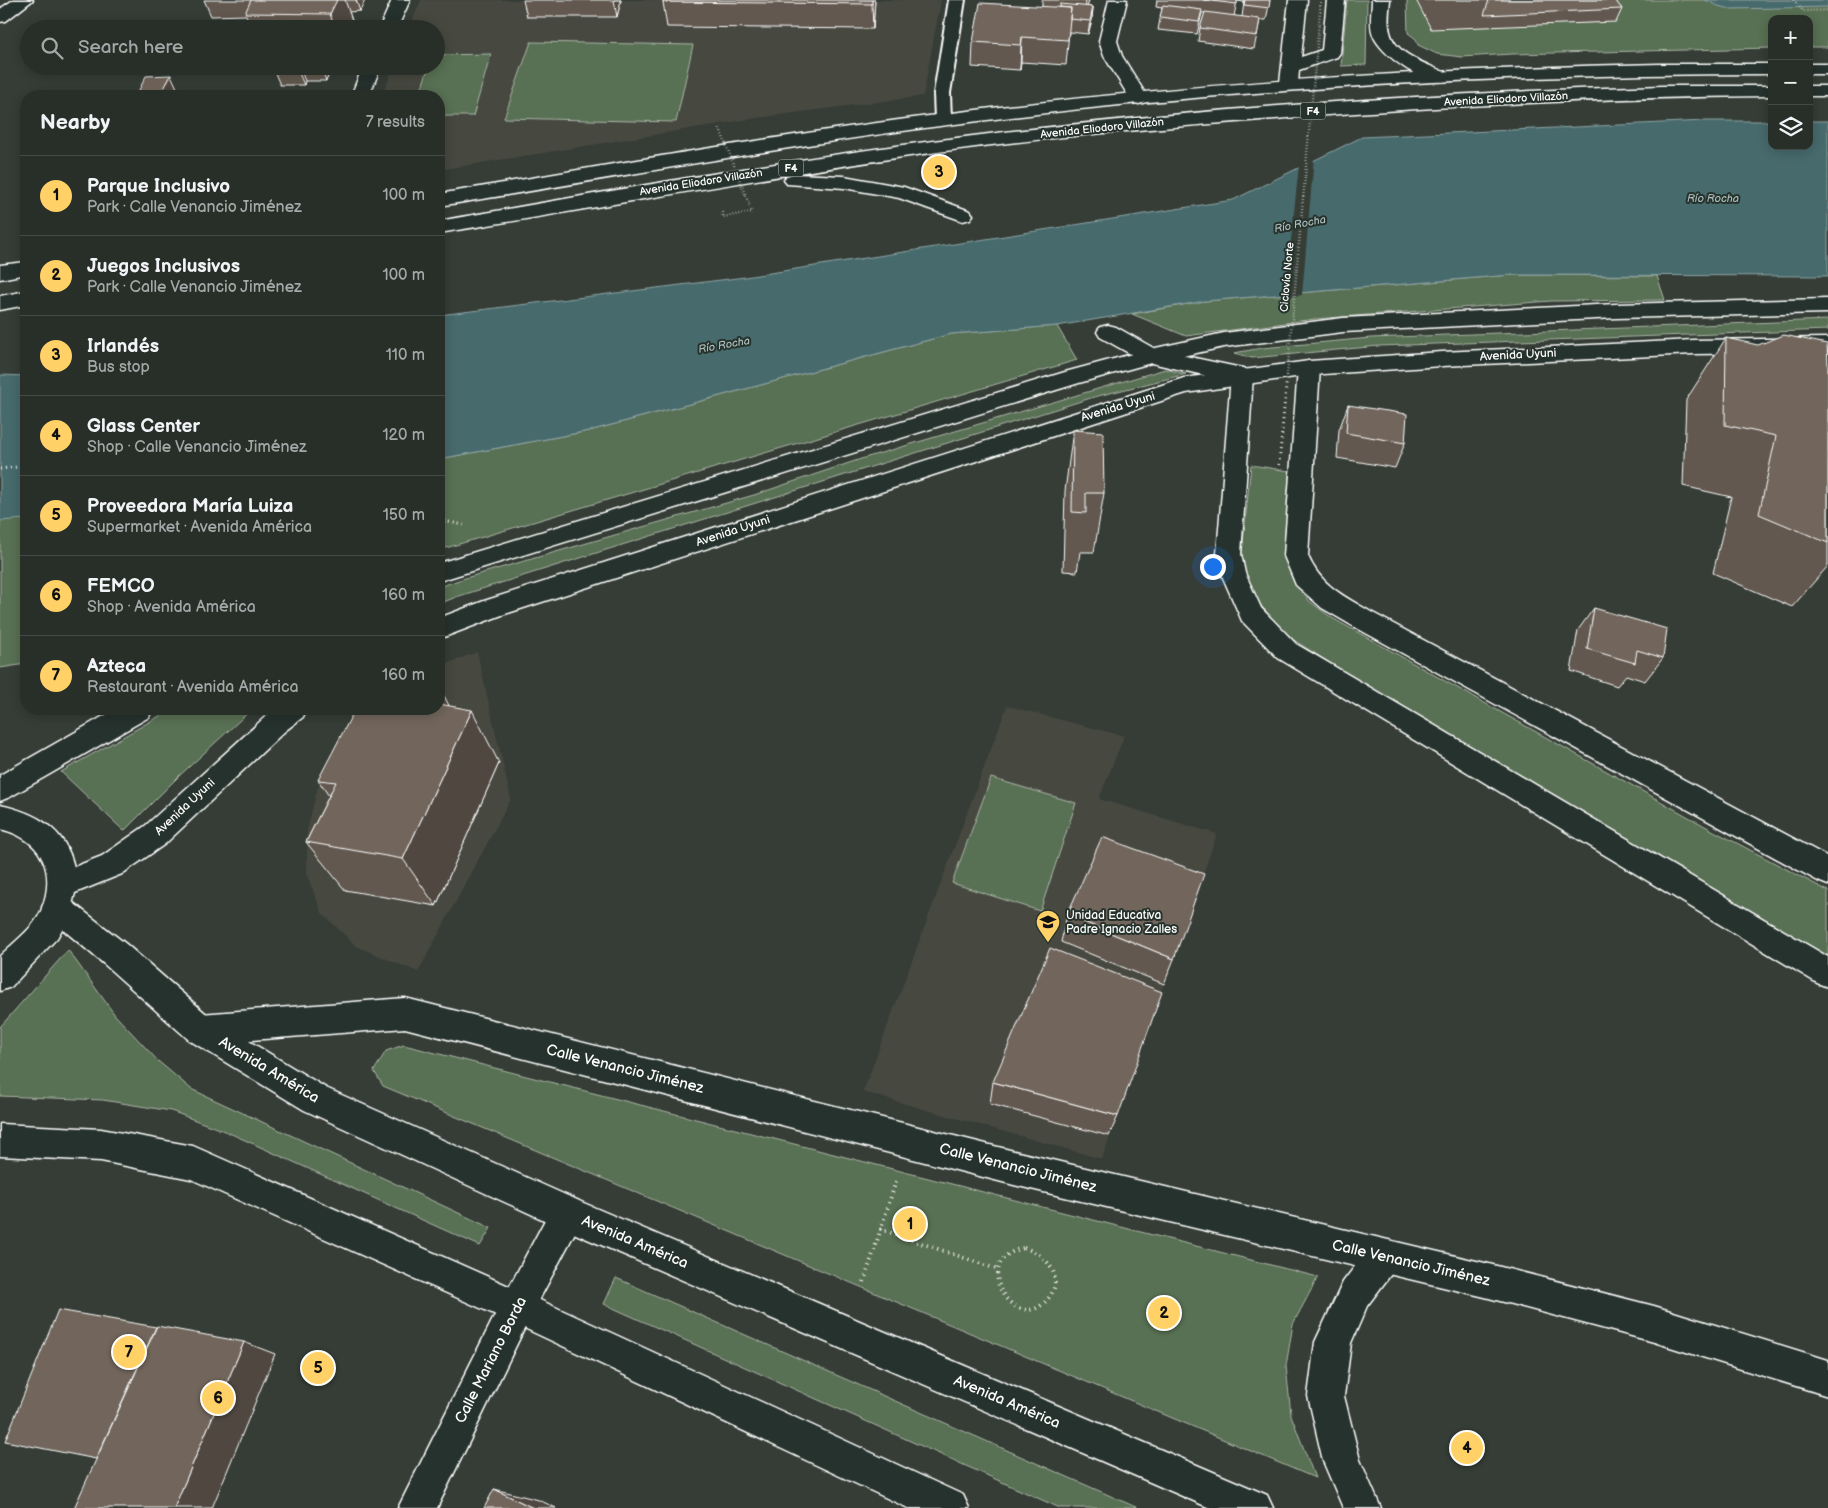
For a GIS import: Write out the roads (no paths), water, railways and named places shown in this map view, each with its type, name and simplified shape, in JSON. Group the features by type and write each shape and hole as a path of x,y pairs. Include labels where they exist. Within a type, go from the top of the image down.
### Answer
{"main road":[{"path":"0,17 24,0"},
{"path":"392,20 400,0"},
{"path":"1118,0 1108,41 1113,56 1139,98"},
{"path":"1288,87 1298,0"},
{"path":"1290,67 1331,53 1336,0"},
{"path":"1381,0 1382,35 1391,50 1404,60 1440,77"},
{"name":"Avenida Eliodoro Villazón","path":"445,199 709,154 943,120 1139,98 1440,77 1559,72 1768,69"},
{"path":"1813,69 1828,69"},
{"path":"362,90 368,75"},
{"name":"Avenida Eliodoro Villazón","path":"445,226 693,182 940,146 1145,122 1500,98 1622,93 1768,91"},
{"path":"1813,91 1828,91"},
{"path":"693,182 790,179 844,182 904,193 963,214"},
{"path":"0,272 20,269"},
{"path":"0,303 20,299"},
{"path":"445,570 1074,377 1150,356 1224,340 1343,325 1616,311 1828,306"},
{"path":"1108,332 1150,356 1242,376 1229,554 1233,573 1251,614 1287,651 1608,844 1828,973"},
{"name":"Avenida Uyuni","path":"445,627 493,608 1184,386 1242,376 1309,368 1442,359 1694,347 1828,345"},
{"path":"1309,368 1296,556 1305,578 1331,601 1362,619 1828,872"},
{"path":"0,789 129,715"},
{"name":"Avenida Uyuni","path":"59,896 112,865 155,835 286,715"},
{"path":"0,817 14,819 31,827 45,838 56,852 61,872 59,896 53,919 39,938 0,977"},
{"name":"Avenida América","path":"59,896 115,954 200,1029 315,1099 567,1213 1254,1508"},
{"name":"Calle Venancio Jiménez","path":"200,1029 405,1013 1014,1168 1485,1280 1654,1324 1828,1378"},
{"path":"2,1146 101,1145 194,1163 516,1307 950,1508"},
{"name":"Calle Mariano Borda","path":"416,1508 516,1307 567,1213"},
{"path":"1362,1508 1342,1461 1326,1396 1333,1342 1355,1294 1383,1257"}],"lane":[{"path":"943,120 942,93 957,0"}],"water":[{"path":"1705,0 1828,0 1828,7 1731,9"},
{"name":"Río Rocha","path":"1705,121 1768,121 1768,150 1813,150 1813,121 1828,121 1828,276 1511,275 1205,301 1057,326 951,334 589,431 445,458 445,314 745,277 1233,200 1362,137"},
{"path":"0,375 20,376 20,519 0,521"}],"place":[{"name":"Irlandés","path":"939,172"},
{"name":"Unidad Educativa Padre Ignacio Zalles","path":"1048,943"},
{"name":"Parque Inclusivo","path":"910,1224"},
{"name":"Juegos Inclusivos","path":"1164,1313"},
{"name":"Azteca","path":"129,1352"},
{"name":"Proveedora María Luiza","path":"318,1368"},
{"name":"FEMCO","path":"218,1398"},
{"name":"Glass Center","path":"1467,1448"}]}
